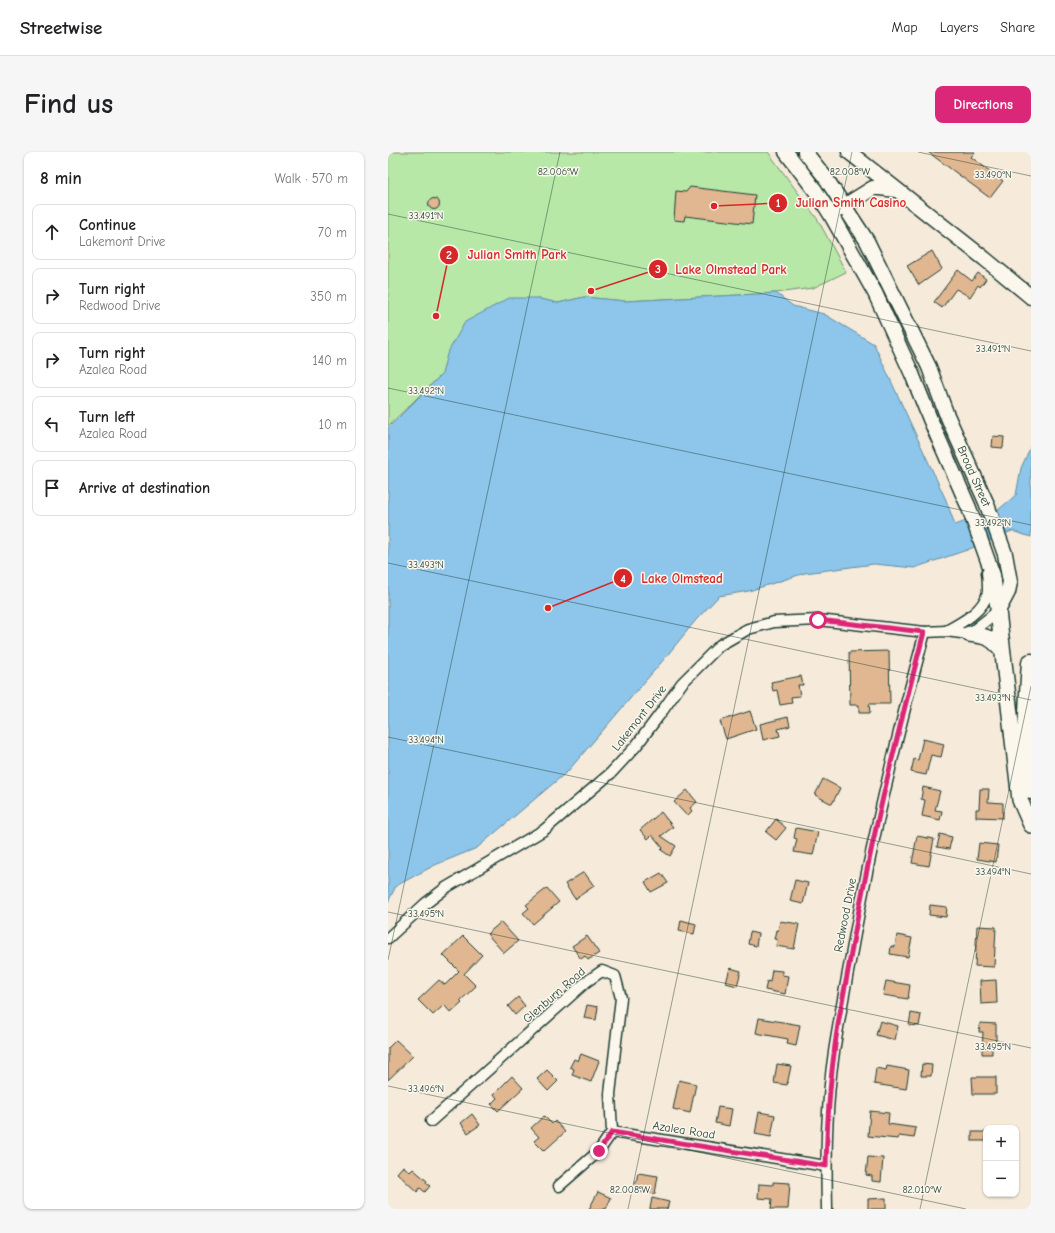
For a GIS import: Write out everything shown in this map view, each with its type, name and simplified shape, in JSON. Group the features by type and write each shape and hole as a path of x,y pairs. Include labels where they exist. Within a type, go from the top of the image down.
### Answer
{"highway":[{"path":"1031,663 1028,769 1031,790"}],"main road":[{"name":"Broad Street","path":"786,152 831,214 875,293 912,374 969,508 993,575 998,612"},
{"name":"Broad Street","path":"805,152 825,177 867,241 930,367 946,413 986,502 1005,554 1010,582 1008,592 998,612"},
{"path":"849,152 1031,297"},
{"path":"831,214 874,188 899,191"},
{"path":"998,612 1020,800 1031,825"},
{"path":"969,634 991,638 1002,650"}],"street":[{"name":"Lakemont Drive","path":"946,631 968,619 980,607 988,593 987,559"},
{"path":"969,634 998,612"},
{"name":"Lakemont Drive","path":"388,938 424,904 448,887 544,830 611,773 636,746 682,684 720,645 748,629 774,622 818,620 924,632 946,631 969,634"},
{"name":"Redwood Drive","path":"827,1209 826,1166 828,1118 834,1053 856,924 878,818 901,719 924,632"},
{"name":"Glenburn Road","path":"431,1121 586,982 602,971 615,976 621,998 610,1094 612,1132"},
{"path":"560,1186 599,1151 612,1132"},
{"name":"Azalea Road","path":"612,1132 826,1166"}],"green space":[{"path":"392,152 768,152 818,220 846,272 813,288 776,293 625,301 584,297 558,303 536,298 442,374 388,426 388,157"}],"water":[{"path":"776,293 793,306 824,314 874,344 946,500 955,525 998,510 1016,495 1021,468 1031,446 1031,537 1012,531 967,550 914,568 874,564 805,573 749,591 719,596 696,620 568,771 477,848 435,865 396,886 388,902 388,428 442,374 447,354 465,322 509,298 536,298 558,303 584,297 625,301"}],"building":[{"path":"928,152 975,152 971,157 1003,181 990,198"},
{"path":"690,187 755,195 752,224 685,216 684,221 674,220 676,191 686,192"},
{"path":"434,198 438,200 440,204 438,208 434,210 430,208 428,204 430,200"},
{"path":"932,251 942,269 919,285 907,266"},
{"path":"958,270 972,281 978,273 986,279 980,287 978,285 970,297 956,289 942,308 934,302"},
{"path":"993,436 1004,437 1003,448 992,447"},
{"path":"889,651 890,704 869,704 870,713 859,713 859,705 850,705 849,652"},
{"path":"801,676 803,685 798,685 800,696 791,697 792,703 780,705 777,690 773,691 771,682"},
{"path":"750,711 756,729 726,739 720,721"},
{"path":"788,717 790,726 778,729 780,736 763,740 760,724"},
{"path":"923,739 944,744 941,757 931,755 926,775 911,772 914,759 918,760"},
{"path":"823,779 840,788 832,804 815,795"},
{"path":"923,787 940,791 935,810 942,811 940,820 922,816 925,800 921,799"},
{"path":"980,789 989,789 988,802 1003,803 1003,818 976,817 976,809 979,809"},
{"path":"687,790 697,802 690,808 692,811 687,816 674,802"},
{"path":"661,812 673,827 661,836 676,846 670,856 661,850 663,848 652,835 648,839 640,830"},
{"path":"776,819 786,828 776,840 766,832"},
{"path":"796,828 818,832 813,855 794,852 797,839 794,838"},
{"path":"940,834 952,837 949,849 937,847"},
{"path":"917,836 934,839 929,866 912,863"},
{"path":"979,843 998,845 996,862 977,859"},
{"path":"584,872 594,886 575,899 565,884"},
{"path":"661,873 668,883 651,892 645,882"},
{"path":"795,880 808,883 803,904 790,901"},
{"path":"547,888 559,902 533,924 523,913 529,908 526,905"},
{"path":"930,905 947,907 946,917 929,915"},
{"path":"681,920 696,924 694,934 679,931"},
{"path":"780,921 799,924 794,949 776,946 777,939 774,939 776,930 778,931"},
{"path":"501,922 518,941 504,953 487,934"},
{"path":"977,926 996,927 994,967 975,966"},
{"path":"750,932 758,934 756,946 748,944"},
{"path":"897,935 912,938 908,957 890,954 891,946 895,947"},
{"path":"463,936 482,955 464,974 476,986 460,1001 462,1003 451,1013 444,1005 433,1015 418,1000 439,980 445,985 459,971 443,955"},
{"path":"587,936 599,953 588,960 585,956 581,959 572,946"},
{"path":"730,968 741,971 737,986 726,983"},
{"path":"772,970 782,971 782,975 788,976 785,994 765,990 767,981 770,982"},
{"path":"996,980 997,1003 981,1004 980,981"},
{"path":"886,981 910,985 908,999 883,995"},
{"path":"518,997 525,1006 515,1015 508,1006"},
{"path":"587,1005 598,1007 596,1020 584,1018"},
{"path":"911,1013 921,1015 919,1026 909,1025"},
{"path":"759,1018 800,1025 796,1046 787,1044 788,1039 756,1033"},
{"path":"880,1021 898,1026 895,1040 876,1035"},
{"path":"980,1023 996,1024 996,1045 992,1045 992,1054 982,1054 983,1032 979,1032"},
{"path":"396,1040 413,1056 388,1080 388,1048"},
{"path":"581,1054 599,1061 591,1082 572,1075 574,1069 570,1067 574,1059 578,1061"},
{"path":"777,1064 791,1066 787,1085 774,1083"},
{"path":"922,1064 932,1065 931,1076 921,1076"},
{"path":"887,1066 909,1070 906,1089 874,1084 876,1068 886,1070"},
{"path":"547,1070 558,1081 548,1091 537,1079"},
{"path":"512,1076 523,1088 498,1111 491,1104 497,1098 494,1094"},
{"path":"972,1077 996,1077 996,1094 973,1094"},
{"path":"679,1080 696,1084 690,1113 673,1109"},
{"path":"718,1107 732,1109 729,1126 715,1123"},
{"path":"870,1111 889,1113 888,1124 916,1128 914,1138 899,1136 898,1139 868,1136"},
{"path":"759,1112 775,1115 771,1137 755,1134"},
{"path":"472,1114 480,1125 468,1133 461,1123"},
{"path":"544,1116 552,1124 555,1121 565,1132 544,1151 534,1141 539,1137 531,1128"},
{"path":"972,1132 983,1132 983,1141 972,1141"},
{"path":"868,1157 883,1158 881,1182 872,1181 872,1176 866,1175"},
{"path":"403,1166 410,1172 413,1169 427,1181 426,1183 430,1186 425,1192 420,1188 417,1192 397,1173"},
{"path":"638,1173 658,1176 655,1194 634,1191"},
{"path":"773,1182 790,1183 788,1209 771,1209 772,1199 758,1198 759,1184 773,1185"},
{"path":"598,1192 611,1198 606,1209 589,1209"},
{"path":"652,1198 669,1202 667,1209 650,1209"},
{"path":"886,1198 886,1209 868,1209 868,1199"}],"place":[{"name":"Julian Smith Casino","path":"714,206"},
{"name":"Lake Olmstead Park","path":"591,291"},
{"name":"Julian Smith Park","path":"436,316"},
{"name":"Lake Olmstead","path":"548,608"}],"route":[{"path":"599,1151 612,1132 826,1166 828,1118 834,1053 856,924 878,818 901,719 924,632 818,620"}]}
